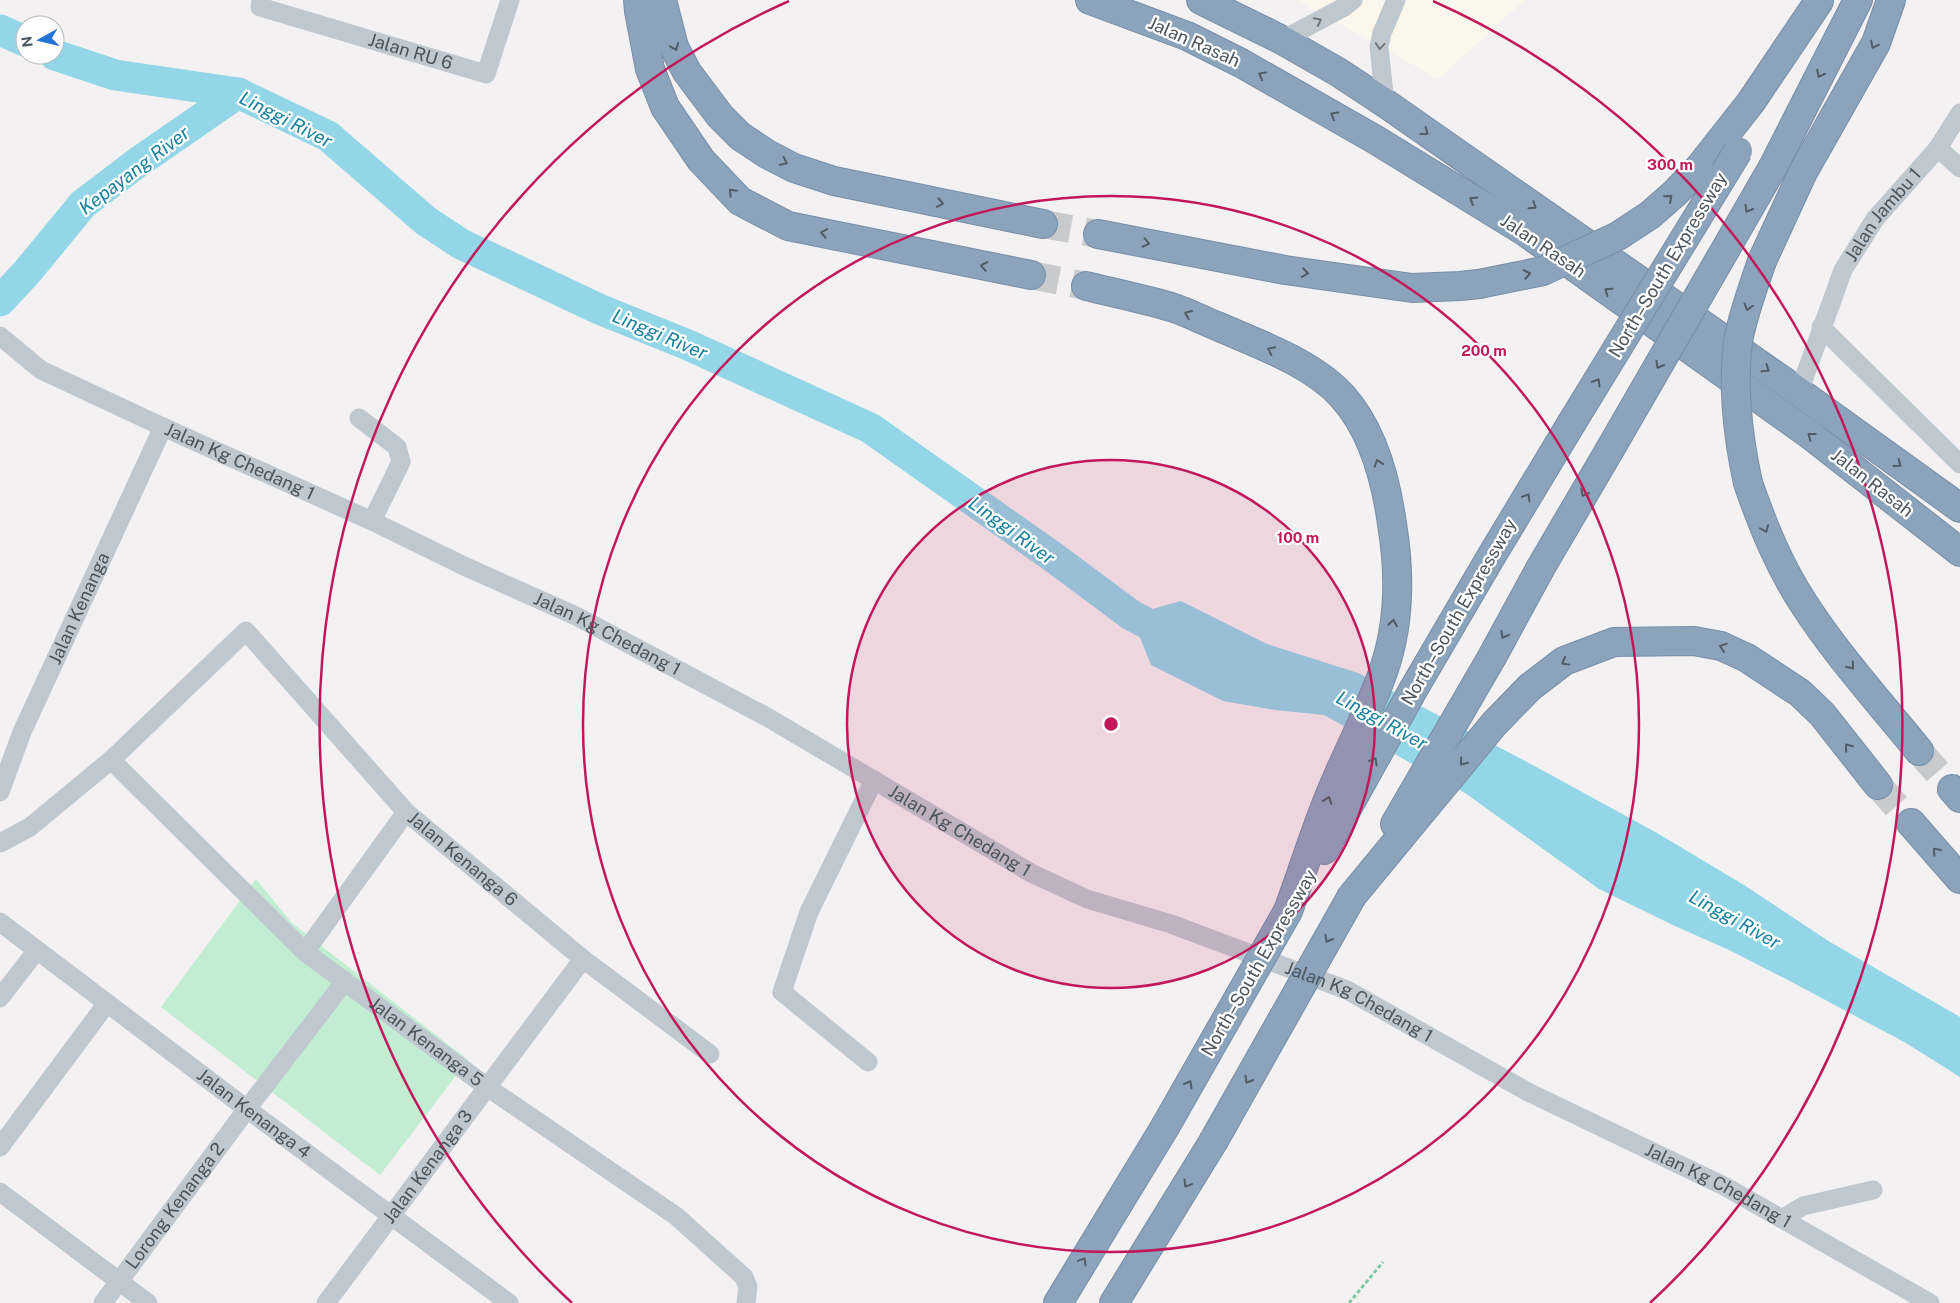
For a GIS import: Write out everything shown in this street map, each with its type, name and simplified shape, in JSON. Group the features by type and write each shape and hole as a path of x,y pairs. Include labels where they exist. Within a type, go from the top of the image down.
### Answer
{"highway":[{"path":"638,0 650,69 665,108 701,160 740,201 788,226 1031,275"},
{"path":"662,0 674,47 687,72 720,116 740,136 767,154 794,168 834,182 1043,224"},
{"name":"Jalan Rasah","path":"1090,0 1188,36 1241,63 1368,136 1524,231 1810,434 1960,552"},
{"name":"Jalan Rasah","path":"1201,0 1282,40 1338,72 1385,103 1799,392 1960,508"},
{"path":"1098,234 1285,270 1412,288 1479,284 1543,271 1618,236 1650,215 1675,193 1699,168 1751,102 1819,0"},
{"name":"North–South Expressway","path":"1058,1303 1165,1127 1413,690 1492,555 1738,151 1819,0"},
{"path":"1114,1303 1213,1142 1352,896 1492,657 1541,567 1773,166 1858,0"},
{"path":"1891,0 1876,43 1803,172 1762,261 1738,341 1735,393 1739,444 1748,483 1771,546 1804,605 1828,638 1919,750"},
{"path":"1086,286 1174,308 1260,344 1308,368 1343,397 1365,428 1380,467 1389,502 1396,544 1398,578 1396,610 1384,671 1331,793 1288,912"},
{"path":"1352,896 1494,724 1530,687 1564,661 1614,642 1694,641 1721,646 1747,658 1800,693 1822,714 1878,785"},
{"path":"1911,823 1960,879"}],"street":[{"name":"Jalan RU 6","path":"260,3 486,74 510,0"},
{"path":"1282,40 1344,7 1353,0"},
{"path":"1385,103 1380,47 1382,32 1396,0"},
{"name":"Jalan Jambu 1","path":"1799,392 1843,270 1875,218 1938,148 1960,113"},
{"path":"1938,148 1960,168"},
{"path":"1821,327 1960,464"},
{"name":"Jalan Kg Chedang 1","path":"4,340 41,370 163,428 258,468 585,621 767,717 1031,873 1087,898 1171,924 1347,990 1528,1092 1726,1187 1930,1303"},
{"path":"359,418 397,447 401,462 372,521"},
{"name":"Jalan Kenanga","path":"0,792 22,732 163,428"},
{"name":"Jalan Kenanga 6","path":"111,760 246,631 406,812 583,959 710,1054"},
{"path":"0,843 30,827 111,760"},
{"name":"Jalan Kenanga 5","path":"111,760 305,952 487,1087 676,1216 744,1277 748,1287 746,1303"},
{"path":"868,1062 782,992 809,912 874,780"},
{"path":"305,952 406,812"},
{"name":"Jalan Kenanga 4","path":"0,922 247,1109 509,1303"},
{"path":"0,998 38,950"},
{"name":"Jalan Kenanga 3","path":"326,1303 583,959"},
{"name":"Lorong Kenanga 2","path":"103,1303 345,981"},
{"path":"0,1147 107,1003"},
{"path":"1782,1219 1803,1206 1873,1190"},
{"path":"0,1192 148,1303"}],"path":[{"path":"1349,1303 1383,1262"}],"shaded area":[{"path":"1298,0 1525,0 1438,79"}],"green space":[{"path":"256,879 292,923 468,1060 380,1175 161,1007"}],"water":[{"path":"1181,601 1267,644 1358,673 1657,833 1744,885 1830,942 1960,1017 1960,1077 1906,1043 1786,979 1599,889 1465,793 1324,715 1275,710 1223,701 1151,665 1131,615"}],"waterway":[{"name":"Linggi River","path":"0,30 15,37"},
{"name":"Linggi River","path":"65,58 115,75 238,93 328,136 426,221 461,244 599,309 688,345 870,428 1053,557 1131,615 1169,635"},
{"name":"Kepayang River","path":"0,301 27,272 83,204 137,163 238,93"}],"tunnel":[{"path":"1043,224 1098,234"},
{"path":"1031,275 1086,286"},
{"path":"1919,751 1952,789"},
{"path":"1878,785 1911,823"}]}
